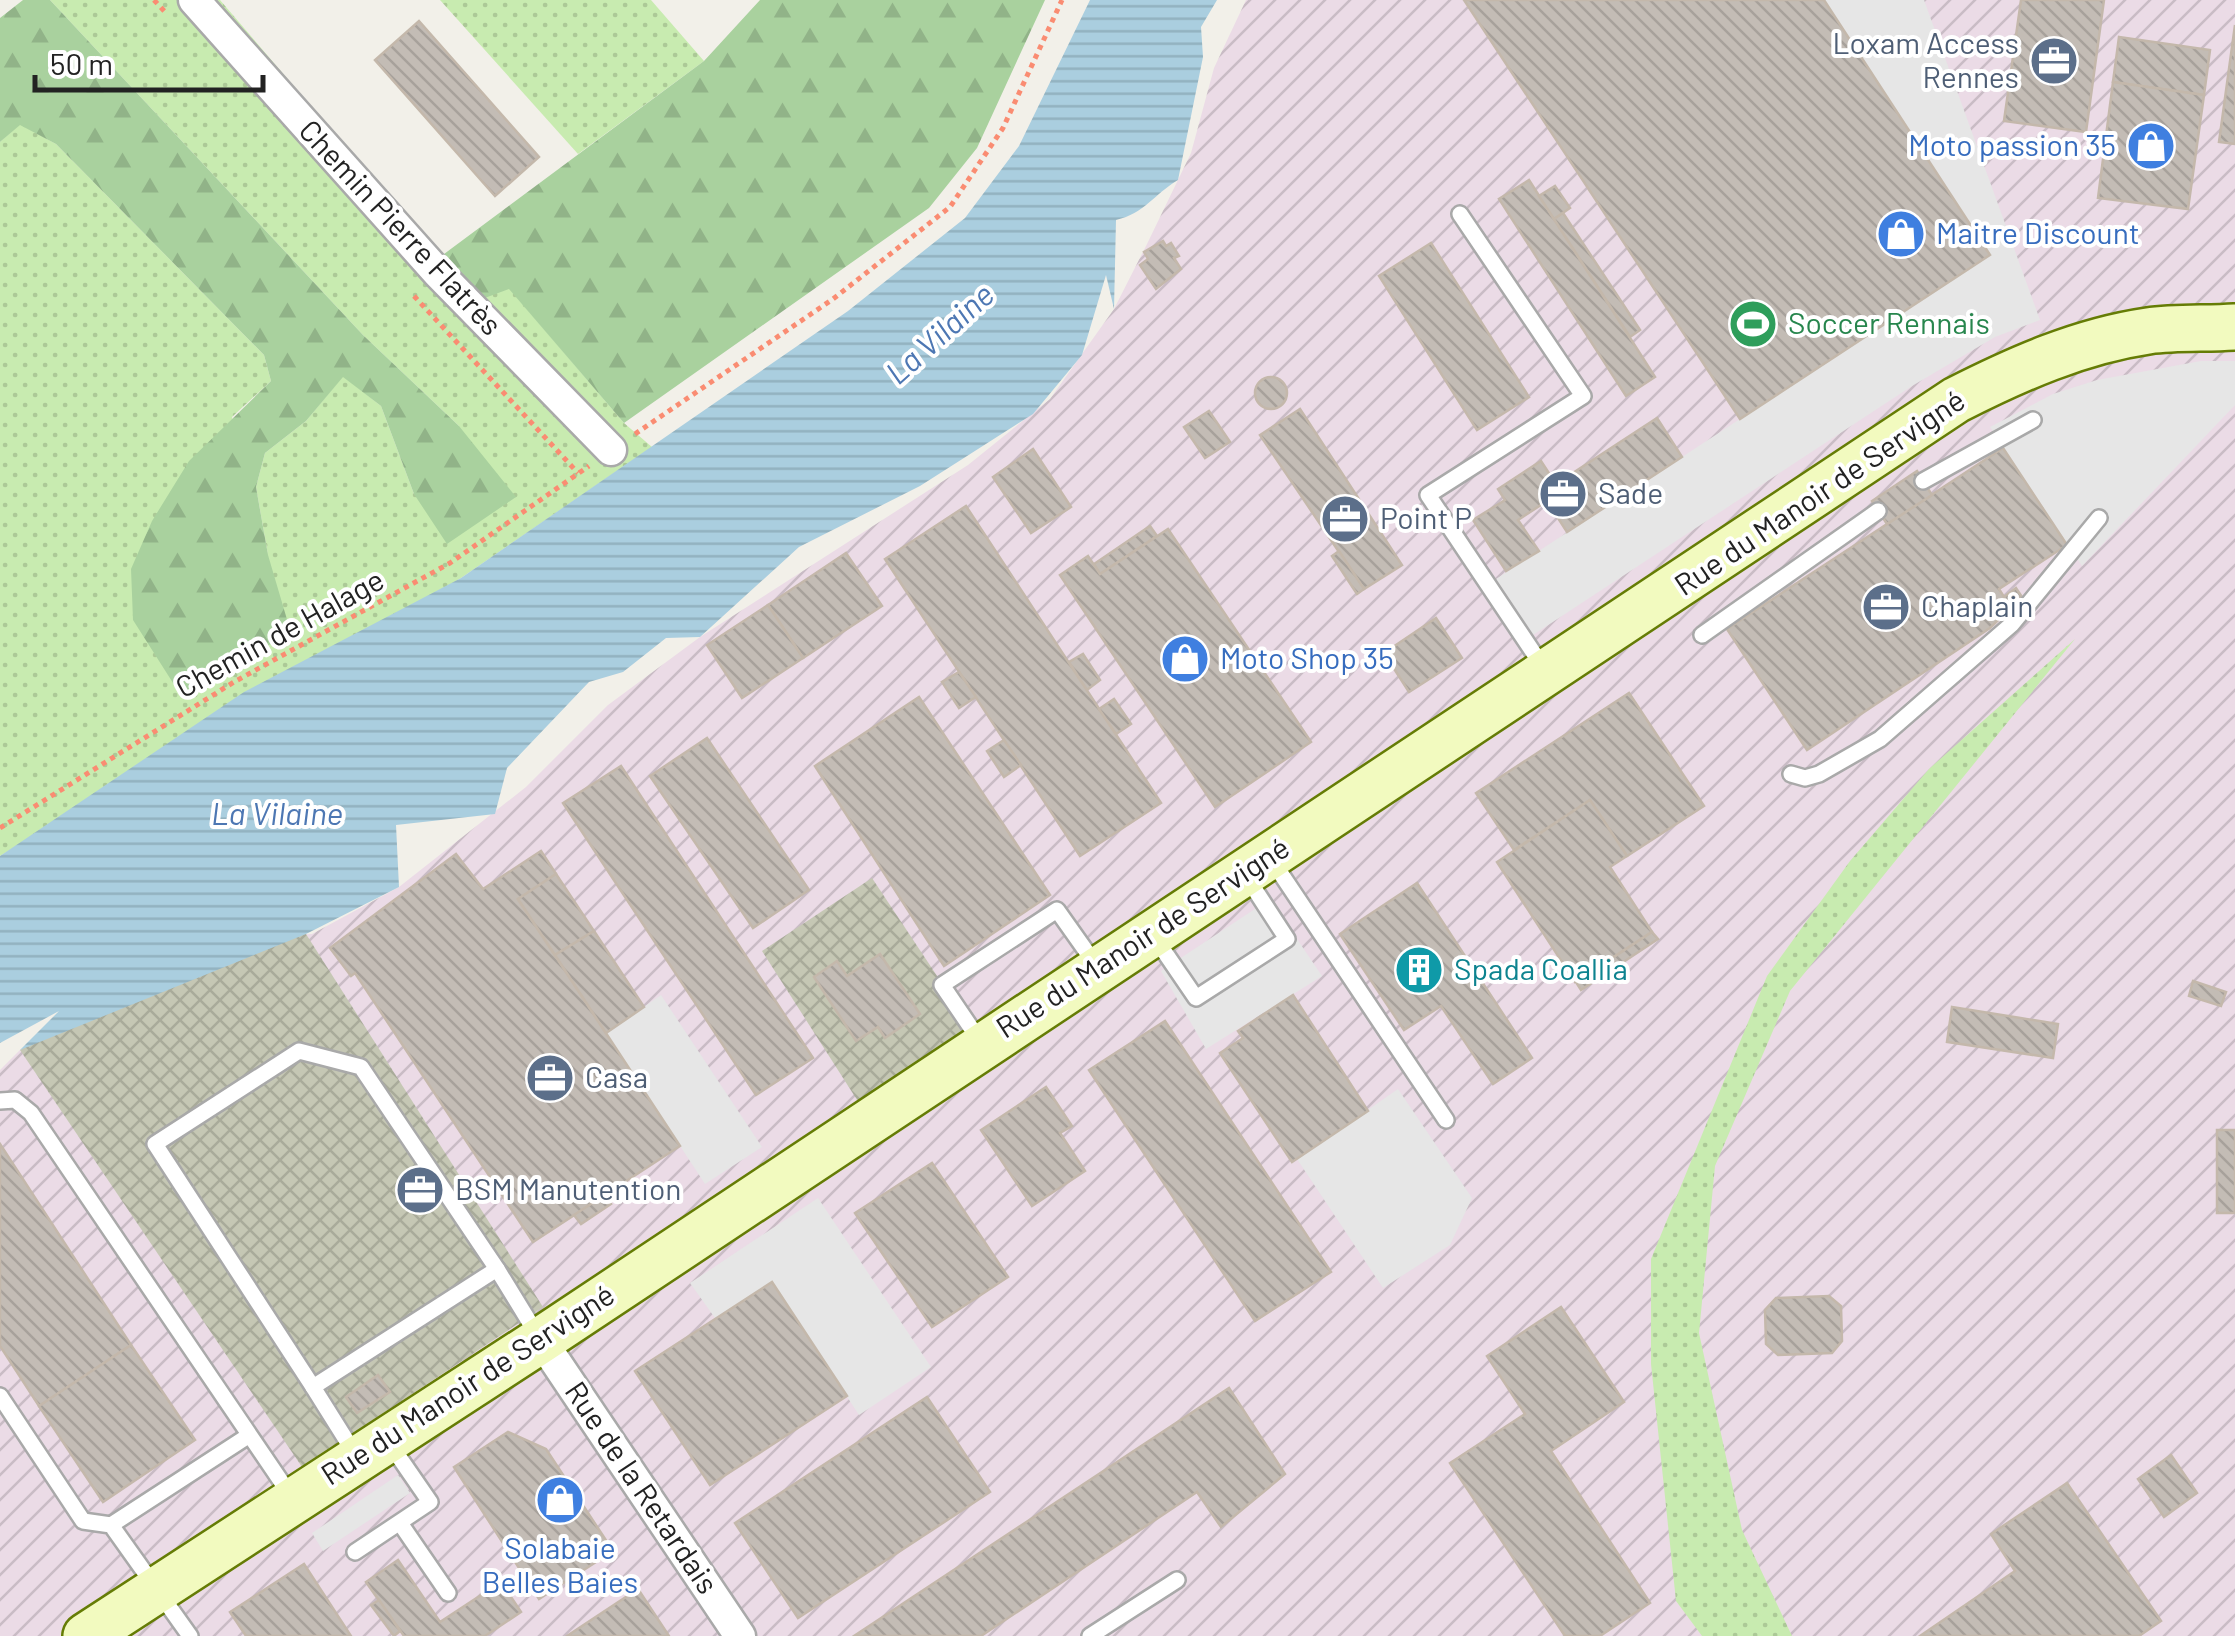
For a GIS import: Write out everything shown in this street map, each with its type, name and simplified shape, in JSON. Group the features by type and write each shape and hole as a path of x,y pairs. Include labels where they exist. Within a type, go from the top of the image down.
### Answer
{"street":[{"name":"Chemin Pierre Flatrès","path":"194,0 438,273 612,450"},
{"name":"Rue du Manoir de Servigné","path":"86,1636 1974,391 2027,364 2148,331 2235,328"},
{"name":"Rue de la Retardais","path":"540,1340 740,1636"}],"lane":[{"path":"1460,214 1583,396 1428,495 1547,673"},
{"path":"1923,480 2033,420"},
{"path":"1702,636 1878,510"},
{"path":"1791,774 1805,778 1819,774 1880,738 2012,624 2098,518"},
{"path":"1151,933 1196,998 1227,978 1287,938 1256,864"},
{"path":"1256,864 1446,1120"},
{"path":"982,1045 942,986 1024,931 1057,910 1098,969"},
{"path":"355,1552 430,1502 313,1387 154,1144 299,1051 361,1068 497,1269 540,1340"},
{"path":"0,1101 15,1100 31,1114 293,1500"},
{"path":"313,1387 497,1269"},
{"path":"0,1396 83,1521 111,1525 248,1436"},
{"path":"400,1522 448,1593"},
{"path":"111,1525 190,1636"},
{"path":"1090,1636 1177,1580"}],"path":[{"path":"612,450 818,309 950,207 1002,128 1062,0"},
{"name":"Chemin de Halage","path":"0,828 234,682 450,563 578,473"}],"shaded area":[{"path":"1246,0 2235,0 2235,1636 0,1636 0,1070 20,1050 271,936 312,934 399,887 526,787 608,705 700,637 968,465 1050,399 1114,309 1147,244 1191,153 1214,68"},
{"path":"1824,0 1924,0 2040,320 1995,337 1912,386 1533,635 1496,579 1740,419"},
{"path":"2201,361 2235,361 2235,405 2082,566 1990,427 2053,394 2097,380"},
{"path":"872,878 971,1027 859,1103 762,951"},
{"path":"1270,899 1322,976 1206,1049 1161,971"},
{"path":"306,934 543,1307 302,1467 20,1050 183,956 271,936"},
{"path":"661,995 762,1147 705,1184 606,1033"},
{"path":"1398,1089 1472,1198 1450,1245 1383,1288 1297,1159"},
{"path":"818,1198 931,1367 859,1415 772,1282 715,1318 690,1283"},
{"path":"398,1475 410,1493 323,1551 312,1533"}],"green space":[{"path":"23,0 50,0 363,335 459,426 516,497 447,544 414,494 381,406 343,377 306,421 265,453 256,487 268,555 291,633 180,694 133,620 131,569 152,521 189,461 271,381 264,355 56,144 20,125 0,142 0,18"},
{"path":"50,0 220,0 440,257 509,288 624,423 652,447 461,578 0,856 0,142 20,124 56,144 264,355 271,381 232,417 268,555 256,487 265,453 306,421 343,376 381,406 414,494 459,426 363,335"},
{"path":"440,0 651,0 704,61 578,154"},
{"path":"760,0 1045,0 977,148 929,208 624,423 509,289 482,299 440,257 704,61"},
{"path":"2075,639 1790,991 1715,1166 1699,1333 1742,1530 1792,1636 1702,1636 1676,1601 1651,1364 1651,1259 1767,976 1850,861 1929,769"}],"water":[{"name":"La Vilaine","path":"1090,0 1217,0 1201,27 1203,57 1178,180 1142,208 1116,220 1114,309 1106,275 1082,355 1033,414 920,486 799,547 700,637 666,638 623,672 589,682 507,768 495,814 396,825 399,887 306,934 20,1050 59,1011 0,1043 0,856 244,692 461,578 848,311 965,218 1019,146"}],"building":[{"path":"1464,0 1824,0 1990,255 1740,419"},
{"name":"Loxam Access Rennes","path":"2021,0 2104,0 2086,132 2004,121"},
{"path":"419,21 539,157 495,196 375,60"},
{"path":"2235,25 2235,144 2219,142"},
{"path":"2119,37 2210,50 2204,95 2113,82"},
{"name":"Moto passion 35","path":"2113,82 2204,95 2188,209 2098,198"},
{"path":"1529,180 1655,377 1626,396 1499,199"},
{"path":"1555,186 1570,208 1554,219 1539,196"},
{"path":"1563,213 1640,330 1630,337 1554,219"},
{"path":"1163,241 1166,246 1171,243 1181,269 1156,289 1140,265 1148,259 1144,252"},
{"path":"1431,243 1529,397 1477,430 1379,276"},
{"path":"1271,377 1282,382 1287,393 1282,404 1271,409 1260,404 1255,393 1260,382"},
{"name":"Point P","path":"1300,409 1402,565 1364,589 1260,435"},
{"path":"1209,411 1230,442 1205,458 1184,427"},
{"name":"Sade","path":"1657,418 1682,457 1567,532 1547,501 1518,520 1539,551 1506,571 1473,520 1505,500 1498,489 1541,461 1556,484"},
{"name":"Chaplain","path":"2003,448 2067,545 1999,589 2004,597 2016,588 2022,597 1990,628 1807,750 1727,629"},
{"path":"1033,449 1071,507 1031,533 993,477"},
{"path":"1917,471 1932,495 1887,524 1872,501"},
{"path":"966,506 1161,803 1080,856 885,559"},
{"path":"1150,526 1157,536 1100,574 1094,564"},
{"name":"Moto Shop 35","path":"1168,529 1311,742 1215,807 1060,575 1088,556 1100,574"},
{"path":"1339,551 1364,589 1357,594 1332,556"},
{"path":"846,553 882,606 803,658 768,605"},
{"path":"768,605 803,658 742,698 707,645"},
{"path":"1436,618 1462,658 1409,692 1384,653"},
{"path":"1083,654 1100,680 1087,690 1069,662"},
{"path":"959,672 976,697 959,708 942,682"},
{"path":"1629,693 1704,806 1627,856 1590,800 1514,850 1476,793"},
{"path":"919,697 1050,895 944,966 815,766"},
{"path":"1114,699 1131,724 1116,734 1099,709"},
{"path":"707,738 809,890 753,928 650,776"},
{"path":"1004,740 1021,765 1004,777 987,751"},
{"path":"621,766 813,1058 756,1095 563,803"},
{"path":"1590,800 1627,856 1610,867 1652,932 1575,982 1497,862"},
{"path":"541,851 556,874 518,899 680,1146 533,1242 355,973 351,976 330,948 456,854 483,889"},
{"path":"556,874 594,931 555,955 518,899"},
{"name":"Spada Coallia","path":"1417,883 1532,1058 1493,1084 1441,1006 1404,1030 1340,934"},
{"path":"594,931 644,1007 606,1033 555,955"},
{"path":"1652,932 1658,939 1581,990 1576,982"},
{"path":"880,954 920,1014 885,1038 878,1027 856,1041 814,977 837,961 847,976"},
{"path":"2193,981 2226,992 2221,1006 2189,996"},
{"path":"1293,995 1368,1111 1292,1162 1220,1053 1243,1038 1238,1031"},
{"path":"1952,1007 2058,1024 2053,1058 1947,1042"},
{"path":"1165,1021 1331,1272 1255,1321 1089,1070"},
{"path":"1046,1087 1072,1126 1060,1133 1085,1171 1032,1206 981,1130"},
{"path":"2217,1130 2235,1130 2235,1213 2217,1213"},
{"path":"0,1144 131,1345 39,1406 0,1346"},
{"path":"932,1163 1008,1277 932,1327 855,1213"},
{"path":"605,1195 611,1204 581,1224 574,1215"},
{"path":"772,1282 847,1396 710,1485 635,1371"},
{"path":"1829,1296 1841,1306 1842,1341 1832,1353 1778,1355 1766,1344 1765,1310 1776,1298"},
{"path":"1561,1307 1624,1402 1551,1451 1650,1603 1600,1636 1565,1636 1450,1463 1525,1414 1487,1356"},
{"path":"131,1345 195,1440 103,1502 39,1406"},
{"path":"378,1375 390,1392 357,1413 346,1397"},
{"path":"1229,1388 1285,1474 1221,1527 1197,1492 981,1636 854,1636"},
{"path":"927,1397 990,1492 798,1618 735,1523"},
{"path":"508,1432 546,1449 613,1551 539,1599 454,1467"},
{"path":"2171,1455 2197,1493 2164,1517 2138,1479"},
{"path":"2067,1483 2161,1621 2139,1636 1920,1636 2015,1571 1991,1534"},
{"path":"398,1560 440,1622 501,1582 521,1612 485,1636 404,1636 366,1582"},
{"path":"304,1564 351,1636 246,1636 230,1612"},
{"path":"638,1589 669,1636 567,1636"},
{"path":"379,1600 400,1631 394,1636 371,1605"}],"place":[{"name":"Loxam Access Rennes","path":"2054,61"},
{"name":"Moto passion 35","path":"2151,146"},
{"name":"Maitre Discount","path":"1901,234"},
{"name":"Soccer Rennais","path":"1753,324"},
{"name":"Sade","path":"1563,494"},
{"name":"Point P","path":"1345,519"},
{"name":"Chaplain","path":"1886,607"},
{"name":"Moto Shop 35","path":"1185,659"},
{"name":"Spada Coallia","path":"1419,970"},
{"name":"Casa","path":"550,1078"},
{"name":"BSM Manutention","path":"420,1190"},
{"name":"Solabaie Belles Baies","path":"560,1500"}]}
